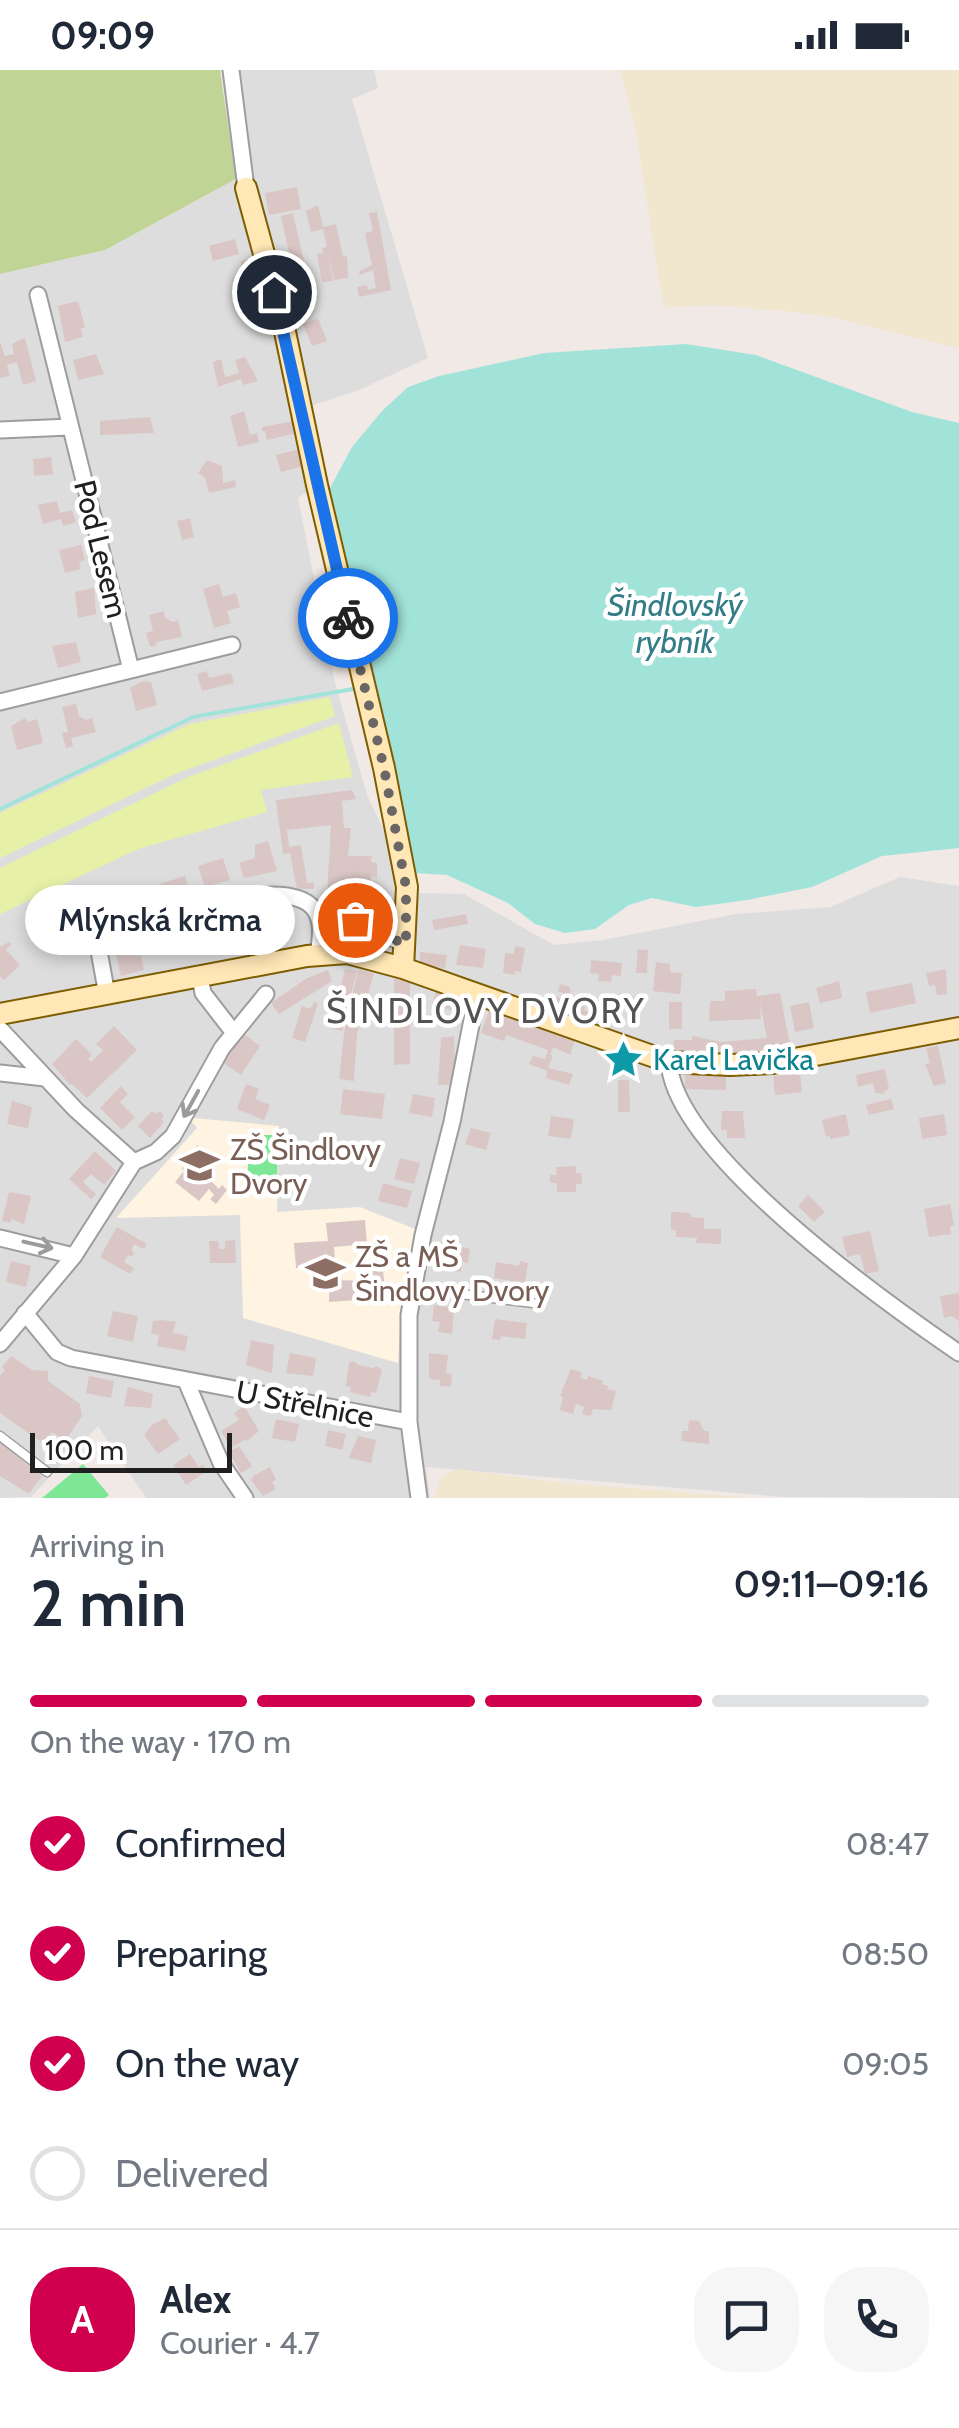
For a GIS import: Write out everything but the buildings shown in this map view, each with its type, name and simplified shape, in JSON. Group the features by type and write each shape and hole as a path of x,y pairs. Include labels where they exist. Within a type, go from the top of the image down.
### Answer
{"street":[{"path":"232,70 246,188 284,327 406,887 403,968"},
{"name":"Pod Lesem","path":"38,295 131,670"},
{"path":"0,430 70,428"},
{"path":"0,702 232,644"},
{"path":"107,995 99,951 112,938 241,896 300,898 319,919 318,955"},
{"path":"319,919 355,920 365,929 406,944"},
{"path":"0,1014 318,955 347,953 403,968 669,1062 773,1063 959,1028"},
{"path":"200,976 203,993 234,1034"},
{"path":"0,1344 74,1256 134,1162 156,1152 173,1136 222,1048 266,994"},
{"path":"409,1422 407,1363 413,1288 477,994"},
{"path":"0,1029 134,1162"},
{"path":"669,1062 672,1078 696,1126 724,1160 780,1214 882,1300 959,1352"},
{"path":"0,1073 46,1078"},
{"path":"0,1238 74,1256"},
{"name":"U Střelnice","path":"25,1313 57,1352 71,1358 409,1422 420,1498"},
{"name":"U Střelnice","path":"186,1381 221,1463 244,1498"}],"lane":[{"path":"413,1288 533,1303"},
{"path":"0,1436 47,1472"}],"shaded area":[{"path":"241,70 374,70 378,88 352,99 428,358 359,390 295,411 312,488 298,498 335,683 367,795 414,893 464,894 554,945 603,940 736,914 830,907 900,877 959,886 959,1498 784,1497 426,1467 430,1498 146,1498 98,1426 31,1497 0,1498 0,274 105,250 253,170"},
{"path":"620,70 959,70 959,348 796,312 716,305 667,307 662,299 635,126"},
{"name":"ZŠ a MŠ Šindlovy Dvory","path":"190,1120 279,1126 277,1212 360,1207 415,1229 398,1363 243,1318 240,1215 116,1218 197,1128"},
{"path":"457,1469 564,1483 751,1498 434,1498 441,1477"}],"green space":[{"path":"0,70 220,70 236,179 105,250 0,274"},
{"path":"330,697 335,716 175,774 0,858 0,813 190,724"},
{"path":"339,723 353,777 261,790 267,812 138,849 0,914 0,868 188,777"},
{"path":"249,1135 278,1135 277,1191 247,1190"},
{"path":"83,1464 109,1495 42,1498"}],"water":[{"name":"Šindlovský rybník","path":"686,344 756,355 912,412 959,423 959,848 882,856 812,887 747,900 696,907 652,898 629,905 595,929 565,933 535,924 508,903 447,875 416,873 336,547 329,490 352,447 408,387 439,376 544,353"}],"waterway":[{"path":"0,809 193,717 359,688"}],"way so far":[{"path":"348,618 384,768 406,887 406,944 365,929 355,920"}],"place":[{"name":"Mlýnská krčma","path":"355,920"},
{"name":"Karel Lavička","path":"623,1059"},
{"name":"ZŠ Šindlovy Dvory","path":"200,1166"},
{"name":"ZŠ a MŠ Šindlovy Dvory","path":"325,1273"}],"district":[{"name":"ŠINDLOVY DVORY","path":"486,1010"}],"route":[{"path":"274,292 348,618"}]}
